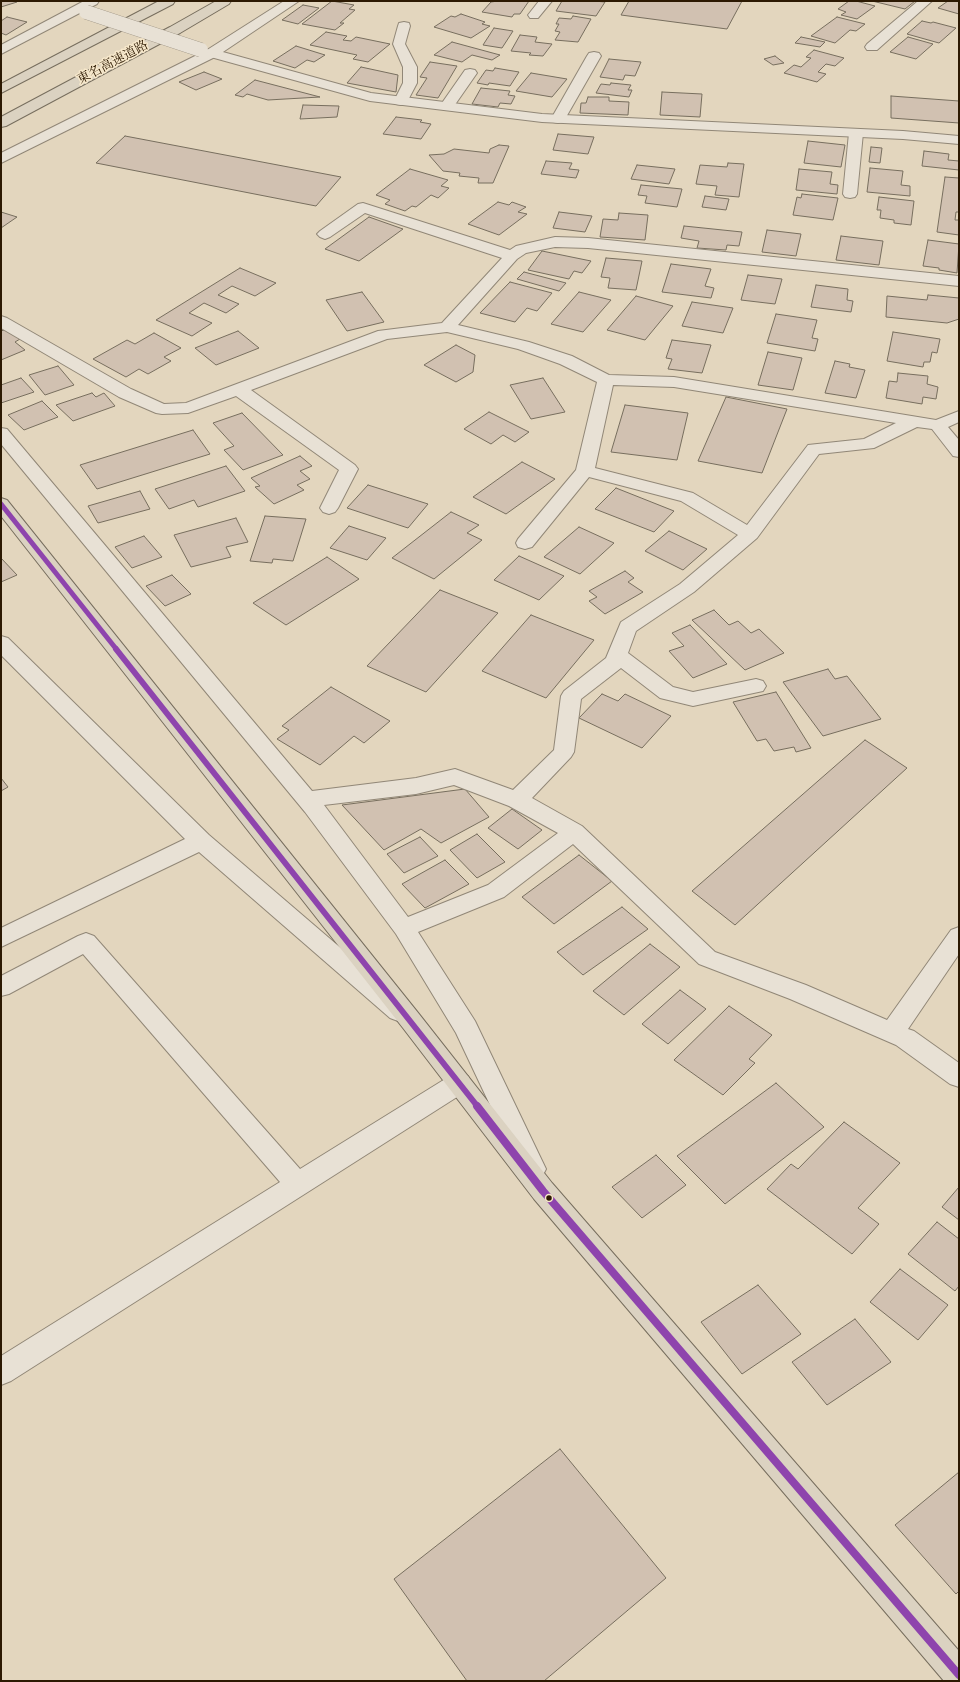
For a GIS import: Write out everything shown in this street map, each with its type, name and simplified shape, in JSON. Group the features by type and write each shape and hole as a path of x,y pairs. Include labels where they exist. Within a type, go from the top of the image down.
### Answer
{"main road":[{"name":"東名高速道路","path":"1,89 169,1"},
{"name":"東名高速道路","path":"1,123 175,30 225,1"},
{"path":"1,504 411,1021 543,1191 959,1675"}],"street":[{"path":"1,50 82,11 93,1"},
{"path":"1,159 207,51 293,1"},
{"path":"534,15 546,1"},
{"path":"872,47 926,1"},
{"path":"65,4 82,11 207,51 370,97 558,119 856,133 959,140"},
{"path":"401,101 410,83 410,67 399,44 404,26"},
{"path":"558,119 594,56"},
{"path":"447,106 470,73"},
{"path":"850,194 856,133"},
{"path":"325,234 363,207 512,256"},
{"path":"447,327 512,256 521,249 555,242 588,243 959,280"},
{"path":"1,321 125,393 162,409 188,408 384,334 447,327 524,345 566,360 606,380 674,382 938,425 959,416"},
{"path":"525,543 585,471 606,380"},
{"path":"238,389 349,469 329,508"},
{"path":"517,800 564,752 571,696 615,662 628,627 687,588 750,534 814,449 868,444 915,421"},
{"path":"938,425 959,452"},
{"path":"1,433 307,799 404,928 466,1028 543,1191"},
{"path":"585,471 687,497 750,534"},
{"path":"1,643 201,841 358,978 411,1021"},
{"path":"618,655 667,693 693,699 756,686"},
{"path":"307,799 416,786 455,776 517,800 574,832 707,958 798,992 905,1038 959,1077"},
{"path":"404,928 496,891 574,832"},
{"path":"1,938 201,841"},
{"path":"892,1032 959,936"},
{"path":"1,987 86,942 298,1185"},
{"path":"1,1372 459,1083"}],"building":[{"path":"1,1 15,1 17,2 1,7"},
{"path":"332,1 354,5 349,9 355,10 340,23 344,23 335,30 302,24"},
{"path":"529,1 520,14 514,14 512,17 482,12 491,2"},
{"path":"562,1 605,2 596,16 556,11"},
{"path":"629,1 742,1 727,29 621,15"},
{"path":"849,1 856,1 875,6 857,19 841,15 846,12 838,9"},
{"path":"872,1 915,1 905,9"},
{"path":"948,1 959,1 959,14 938,8"},
{"path":"303,5 319,8 298,24 282,20"},
{"path":"461,14 485,22 482,24 490,26 471,38 434,27 451,16 455,17"},
{"path":"573,16 591,19 578,42 555,40 560,32 555,31 559,24 556,24 559,18 571,19"},
{"path":"7,17 27,22 6,35 1,33 1,21"},
{"path":"837,17 865,24 856,31 850,30 835,43 811,36"},
{"path":"922,21 933,22 956,28 939,43 907,34"},
{"path":"494,28 513,31 502,48 483,45"},
{"path":"326,32 347,36 343,40 351,41 356,37 390,44 368,62 353,59 357,55 310,45"},
{"path":"520,35 537,37 535,42 552,44 543,56 511,51"},
{"path":"801,37 825,42 820,47 795,43"},
{"path":"908,37 933,44 916,59 890,52"},
{"path":"452,42 500,55 492,60 472,55 462,62 434,55"},
{"path":"296,46 325,55 314,62 307,60 295,68 273,61"},
{"path":"814,50 844,58 835,66 826,64 818,72 826,74 817,82 784,73 794,65 801,67 811,58 806,57"},
{"path":"775,56 784,63 773,65 764,59"},
{"path":"609,59 641,62 635,76 625,75 623,80 600,77"},
{"path":"430,62 457,66 438,98 416,95 427,78 420,77"},
{"path":"361,67 398,75 396,92 347,83"},
{"path":"495,68 519,72 510,86 477,83 486,70 493,71"},
{"path":"204,72 222,79 196,90 179,82"},
{"path":"531,73 567,79 552,97 516,91"},
{"path":"255,80 320,97 268,100 247,94 243,97 235,95"},
{"path":"611,83 631,85 628,90 632,90 629,97 596,93 601,84 610,85"},
{"path":"481,88 510,91 508,95 515,96 511,104 500,103 498,107 472,104"},
{"path":"662,92 702,94 700,117 660,115"},
{"path":"891,96 959,101 959,123 891,118"},
{"path":"588,97 609,97 609,101 629,102 628,115 580,113 581,103 586,103"},
{"path":"303,105 339,106 337,117 300,119"},
{"path":"396,117 422,120 420,122 431,124 421,139 383,134"},
{"path":"558,134 594,137 588,154 553,150"},
{"path":"125,136 341,177 316,206 96,163"},
{"path":"808,141 845,145 841,167 804,163"},
{"path":"499,145 509,146 493,183 478,183 479,178 459,176 460,173 443,171 429,155 444,154 454,149 489,153 490,149"},
{"path":"871,147 882,148 880,163 869,162"},
{"path":"924,151 949,154 948,160 959,161 959,170 922,166"},
{"path":"546,161 572,163 569,169 579,170 576,178 541,174"},
{"path":"728,163 744,164 739,197 715,195 717,186 696,184 700,165 727,167"},
{"path":"637,165 675,169 669,184 631,179"},
{"path":"870,168 903,171 901,185 910,186 910,196 867,192"},
{"path":"410,169 448,180 441,186 449,188 438,198 431,195 416,207 412,206 405,211 385,204 390,200 376,195"},
{"path":"799,169 832,172 830,184 838,185 837,194 796,190"},
{"path":"945,177 959,178 959,212 956,212 955,220 959,220 959,235 937,232"},
{"path":"641,185 682,189 677,207 645,203 647,196 638,195"},
{"path":"802,194 838,198 833,220 793,215 797,197 801,198"},
{"path":"705,196 729,199 726,210 702,207"},
{"path":"879,197 914,201 911,225 894,223 894,220 880,218 881,210 877,210"},
{"path":"498,202 509,205 512,202 526,207 518,212 527,214 499,235 468,224"},
{"path":"1,212 17,217 1,228"},
{"path":"559,212 592,216 585,232 553,228"},
{"path":"619,213 648,215 645,240 600,237 603,219 618,220"},
{"path":"369,217 403,229 359,261 325,249"},
{"path":"684,226 742,232 739,246 727,245 726,250 697,248 699,241 681,238"},
{"path":"767,230 801,234 796,256 762,252"},
{"path":"841,236 883,241 879,265 836,260"},
{"path":"928,240 959,244 957,273 939,270 939,268 923,266"},
{"path":"542,251 591,261 582,273 574,271 569,279 528,270"},
{"path":"606,258 642,261 636,290 608,288 610,278 601,277"},
{"path":"671,264 711,269 705,286 714,288 711,298 662,292"},
{"path":"240,268 276,283 255,296 232,286 218,295 239,304 226,313 204,303 189,313 212,323 192,336 156,320"},
{"path":"524,272 566,283 559,291 517,279"},
{"path":"748,275 782,279 775,304 741,300"},
{"path":"510,282 552,293 537,311 527,308 515,322 480,313"},
{"path":"816,285 848,289 847,300 853,301 851,312 811,307"},
{"path":"362,292 384,322 347,331 326,300"},
{"path":"579,292 611,300 583,332 551,324"},
{"path":"928,295 959,298 959,319 947,323 886,317 887,296 927,300"},
{"path":"636,296 673,306 645,340 607,330"},
{"path":"692,302 733,308 723,333 682,326"},
{"path":"776,314 817,320 812,338 818,339 815,351 767,343"},
{"path":"7,329 20,339 15,342 25,350 1,360 1,331"},
{"path":"238,331 259,348 216,365 195,348"},
{"path":"893,332 940,339 937,353 932,352 930,362 924,362 923,367 887,361"},
{"path":"154,333 181,348 164,357 171,361 148,374 139,369 126,377 93,359 127,340 135,344"},
{"path":"672,340 711,345 702,373 668,369 672,359 666,358"},
{"path":"456,345 475,355 473,372 456,382 424,365"},
{"path":"768,352 802,358 793,390 758,385"},
{"path":"835,361 850,364 849,367 865,370 856,398 825,393"},
{"path":"58,366 74,385 45,395 29,375"},
{"path":"898,373 928,376 927,384 938,387 936,399 923,397 922,404 886,398 889,381 897,382"},
{"path":"21,378 34,392 1,403 1,385"},
{"path":"543,378 565,412 531,419 510,385"},
{"path":"92,393 96,397 104,393 115,406 73,421 56,405"},
{"path":"726,397 787,409 762,473 698,461"},
{"path":"42,401 58,417 24,430 8,415"},
{"path":"625,405 688,413 677,460 611,452"},
{"path":"489,412 529,432 515,442 503,435 491,444 464,429"},
{"path":"242,413 283,455 243,470 224,450 234,446 213,423"},
{"path":"193,430 210,454 97,489 80,465"},
{"path":"300,456 312,466 300,471 310,479 297,485 304,490 274,504 255,487 260,486 251,478"},
{"path":"522,462 555,479 506,514 473,497"},
{"path":"226,466 245,491 198,507 194,500 169,509 155,489"},
{"path":"368,485 428,504 408,528 347,508"},
{"path":"616,488 674,511 654,532 595,509"},
{"path":"140,491 150,509 98,523 88,506"},
{"path":"451,512 479,525 467,533 482,540 434,579 392,558"},
{"path":"265,516 306,519 293,561 273,559 272,563 250,561"},
{"path":"236,518 248,542 226,547 231,557 191,567 174,535"},
{"path":"349,526 386,538 367,560 330,548"},
{"path":"579,527 614,543 580,574 544,557"},
{"path":"669,531 707,549 683,570 645,551"},
{"path":"144,536 162,557 132,568 115,547"},
{"path":"519,556 564,576 539,600 494,580"},
{"path":"327,557 359,579 286,625 253,603"},
{"path":"1,558 17,575 1,582"},
{"path":"625,571 634,578 628,582 643,592 605,614 589,601 597,597 589,591"},
{"path":"172,575 191,594 165,606 146,586"},
{"path":"440,590 498,613 426,692 367,666"},
{"path":"714,610 729,625 738,621 751,633 759,629 784,653 745,670 692,620"},
{"path":"531,615 594,640 546,698 482,671"},
{"path":"690,625 727,664 693,678 669,651 684,646 672,633"},
{"path":"828,669 835,679 847,676 881,719 823,736 783,682"},
{"path":"331,687 390,721 364,743 354,736 320,765 277,739 289,730 282,726"},
{"path":"776,692 811,748 796,752 794,747 774,751 766,739 757,741 733,702"},
{"path":"602,694 618,701 625,694 671,716 642,748 579,718"},
{"path":"865,740 907,768 735,925 692,891"},
{"path":"1,778 8,787 1,791"},
{"path":"465,789 489,817 441,843 421,829 384,850 342,805"},
{"path":"512,809 542,830 518,849 488,828"},
{"path":"477,834 505,862 477,878 450,850"},
{"path":"420,837 438,856 404,873 387,854"},
{"path":"579,855 612,881 554,924 522,897"},
{"path":"445,860 469,884 425,908 402,884"},
{"path":"622,907 648,929 583,975 557,952"},
{"path":"650,944 680,967 624,1015 593,991"},
{"path":"680,990 706,1009 668,1044 642,1024"},
{"path":"729,1006 772,1035 749,1059 755,1063 723,1095 674,1060"},
{"path":"776,1083 824,1127 725,1204 677,1156"},
{"path":"844,1122 900,1163 858,1208 879,1224 852,1254 767,1189 791,1164 798,1169"},
{"path":"656,1155 686,1185 642,1218 612,1187"},
{"path":"959,1187 959,1220 942,1207"},
{"path":"937,1222 959,1239 959,1286 955,1291 908,1254"},
{"path":"900,1269 948,1305 918,1340 870,1302"},
{"path":"758,1285 801,1334 742,1374 701,1322"},
{"path":"855,1319 891,1362 827,1405 792,1362"},
{"path":"560,1449 666,1578 544,1681 467,1681 394,1579"},
{"path":"959,1472 959,1591 956,1594 895,1525"}],"transit line":[{"path":"1,504 411,1021 543,1191 959,1675"}]}
